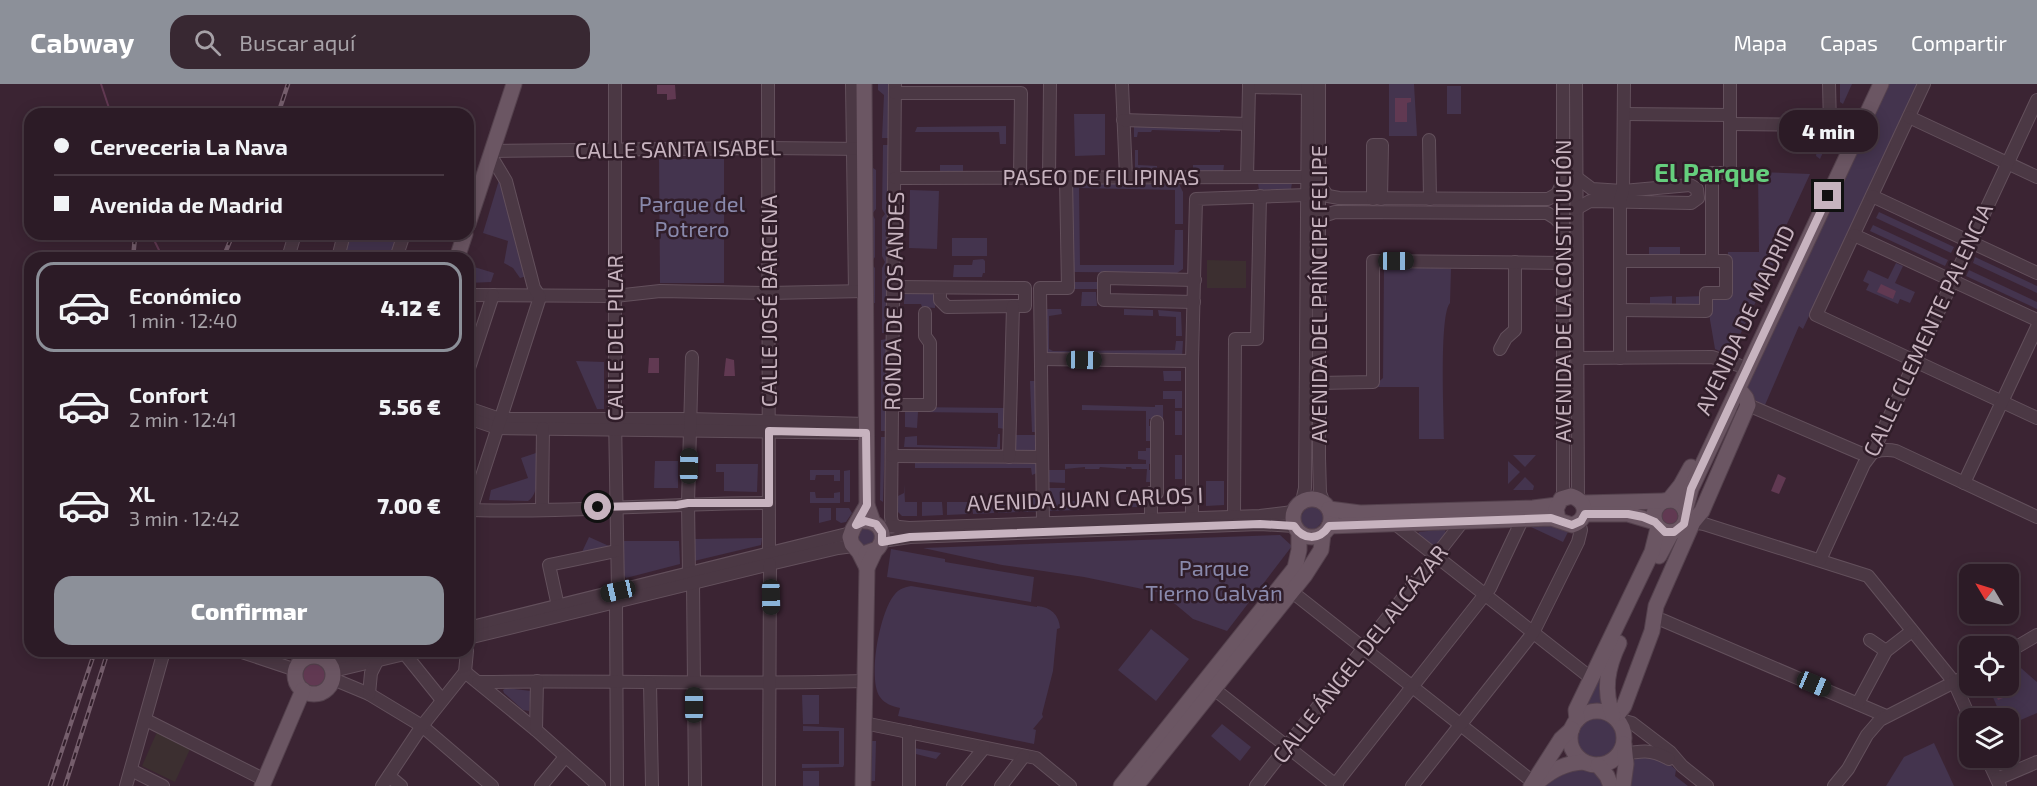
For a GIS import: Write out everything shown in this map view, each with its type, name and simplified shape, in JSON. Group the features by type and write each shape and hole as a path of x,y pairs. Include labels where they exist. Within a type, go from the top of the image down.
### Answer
{"main road":[{"path":"474,175 504,84"},
{"path":"474,205 514,84"},
{"path":"863,786 867,568 855,539 867,505 858,149 864,84"},
{"name":"AVENIDA DE MADRID","path":"1666,501 1681,485 1690,467 1871,84"},
{"name":"AVENIDA DE MADRID","path":"1616,717 1624,706 1688,518 1691,489 1881,84"},
{"path":"1738,388 1746,398 1748,405"},
{"name":"AVENIDA DE MADRID","path":"1688,518 1702,511 1748,405"},
{"path":"1121,786 1295,568 1299,550 1297,518 1314,499 1326,506 1360,513 1572,509 1628,514 1662,527 1681,528 1688,518 1680,503 1666,501 1572,509 1522,519 1394,523 1326,530 1311,538 1297,518"},
{"path":"1623,786 1626,753 1623,729 1607,692 1610,665 1661,550 1662,527 1655,510 1666,501"},
{"path":"867,505 885,523"},
{"path":"1136,786 1321,550 1331,518 1326,506"},
{"path":"855,539 863,521 885,523"},
{"path":"867,568 879,546 885,523"},
{"path":"1611,786 1605,772 1576,756 1570,739 1576,710 1662,527"},
{"path":"855,539 866,553 879,546"},
{"path":"303,660 325,661 325,691 307,692 296,681 296,670 303,660"},
{"path":"266,784 307,692"},
{"path":"1533,785 1561,739 1574,724 1592,711 1616,717"},
{"path":"1533,785 1556,768 1570,764 1610,762 1626,753"}],"street":[{"name":"CALLE DEL PILAR","path":"615,84 617,786"},
{"name":"CALLE JOSÉ BÁRCENA","path":"768,84 771,684 769,786"},
{"path":"852,84 858,149"},
{"path":"1049,178 1050,84"},
{"path":"1122,84 1126,177"},
{"name":"AVENIDA DE LA CONSTITUCIÓN","path":"1563,84 1562,263 1572,509"},
{"name":"AVENIDA DE LA CONSTITUCIÓN","path":"1572,509 1577,358 1576,84"},
{"path":"1620,358 1624,84"},
{"path":"1712,261 1712,173 1730,173 1730,84"},
{"path":"1624,114 1830,125 1829,84"},
{"path":"1924,84 1816,315 2037,418"},
{"path":"1247,177 1249,86 1312,86"},
{"name":"AVENIDA DEL PRÍNCIPE FELIPE","path":"1297,518 1305,478 1307,177 1312,86"},
{"name":"AVENIDA DEL PRÍNCIPE FELIPE","path":"1312,86 1319,185 1320,493 1326,506"},
{"path":"895,89 930,88 1021,93 1020,178"},
{"name":"RONDA DE LOS ANDES","path":"885,523 892,456 895,89"},
{"name":"CALLE CLEMENTE PALENCIA","path":"1820,560 1864,464 1873,452 2037,100"},
{"path":"1909,117 2037,177"},
{"path":"1123,120 1248,124"},
{"path":"1429,140 1430,199"},
{"name":"CALLE SANTA ISABEL","path":"491,153 768,148 858,149"},
{"path":"491,153 506,181 534,288 540,297"},
{"name":"PASEO DE FILIPINAS","path":"895,178 1307,177"},
{"path":"1576,177 1592,189 1622,196 1691,203 1698,198 1697,189 1690,184 1622,196 1590,201 1576,209"},
{"path":"1043,523 1041,288 1068,288 1066,178"},
{"path":"1319,185 1325,193 1335,198 1548,199 1557,194 1562,183"},
{"path":"1191,518 1196,199 1307,195"},
{"path":"1234,516 1234,339 1257,339 1260,196"},
{"path":"1872,196 2037,273"},
{"path":"1319,222 1326,215 1335,212 1547,213 1562,225"},
{"path":"1854,235 2037,320"},
{"path":"1318,383 1373,382 1373,261 1562,263"},
{"path":"1620,261 1726,261 1726,293 1706,293 1706,311 1620,310"},
{"path":"1500,349 1506,338 1515,330 1515,262"},
{"path":"1194,302 1104,300 1104,278 1195,280"},
{"path":"894,287 1025,288 1025,306 947,307 940,300 939,288"},
{"path":"474,295 540,297 615,296 660,291 769,293 860,291"},
{"path":"474,353 493,295"},
{"path":"474,496 540,297"},
{"path":"1009,457 1013,306"},
{"path":"893,405 930,405 930,343 925,336 926,313"},
{"path":"1964,483 2037,327"},
{"path":"692,357 688,503 695,786"},
{"path":"1577,358 1712,357 1738,365"},
{"path":"1041,359 1192,361"},
{"path":"1731,404 1748,405 1865,454 1881,449 1895,451 2037,516"},
{"path":"474,411 499,423 690,424 866,429"},
{"path":"474,419 543,428 615,423"},
{"path":"1151,519 1151,493 1157,493 1157,422"},
{"path":"542,509 543,428"},
{"path":"892,456 1041,458"},
{"path":"474,511 688,503 769,503"},
{"path":"1412,786 1533,633 1578,542 1581,530 1572,509"},
{"name":"AVENIDA JUAN CARLOS I","path":"885,523 1043,523 1234,516 1297,518"},
{"name":"AVENIDA JUAN CARLOS I","path":"879,546 895,538 922,536 1260,524 1297,518"},
{"path":"1688,518 1868,576 1954,682 1966,708"},
{"path":"1214,689 1335,786 1490,588 1522,519"},
{"name":"CALLE ÁNGEL DEL ALCÁZAR","path":"1256,786 1463,521"},
{"path":"1394,523 1591,678"},
{"path":"474,637 617,597 855,539"},
{"path":"558,606 549,565 616,551"},
{"path":"1291,591 1533,785"},
{"path":"474,627 558,606 617,597"},
{"path":"1656,614 1662,620 1886,716"},
{"path":"1858,703 1886,651 1912,631"},
{"path":"2019,645 2037,634"},
{"path":"1870,640 1886,651"},
{"path":"126,786 162,657"},
{"path":"270,657 296,670"},
{"path":"325,661 364,657"},
{"path":"369,694 374,657"},
{"path":"414,657 442,700"},
{"path":"401,786 385,781 422,726 465,672 466,657"},
{"path":"325,661 369,694 422,726 492,786"},
{"path":"465,672 536,730 599,786"},
{"path":"1834,786 1848,769 1867,735 1878,722 1959,680"},
{"path":"536,730 537,681"},
{"path":"478,682 617,681 771,684 864,681"},
{"path":"650,683 652,786"},
{"path":"1616,717 1632,723 1670,752 1682,766"},
{"path":"146,720 266,784"},
{"path":"864,723 1036,759 1070,786"},
{"path":"909,732 909,786"},
{"path":"953,786 984,748"},
{"path":"1626,753 1657,752 1682,766 1707,786"},
{"path":"1001,786 1024,756"},
{"path":"541,786 565,757"},
{"path":"1991,768 1998,783 2037,762"},
{"path":"131,771 163,786"}],"shaded area":[{"path":"657,85 675,85 676,99 667,100 667,94 657,94"},
{"path":"1395,98 1411,98 1411,102 1407,103 1407,122 1395,122"},
{"path":"1207,260 1246,261 1246,288 1207,288"},
{"path":"1881,284 1896,291 1893,299 1877,292"},
{"path":"649,358 659,358 659,373 648,373"},
{"path":"726,358 734,360 735,376 724,376"},
{"path":"1778,474 1786,478 1779,494 1771,491"},
{"path":"1670,505 1678,508 1681,516 1678,524 1670,527 1662,524 1659,516 1662,508"},
{"path":"314,664 322,667 325,675 322,683 314,686 306,683 303,675 306,667"},
{"path":"1996,696 2008,696 1998,700"},
{"path":"157,732 191,747 175,782 142,766"}],"green space":[{"path":"878,84 889,84 888,138 882,138 884,95 878,90"},
{"path":"1389,84 1414,84 1417,136 1389,136"},
{"path":"1840,84 1852,84 1843,104 1840,102"},
{"path":"1886,84 1917,84 1803,329 1799,326 1765,405 1748,393 1746,385"},
{"path":"1447,86 1461,86 1461,114 1447,114"},
{"path":"1074,114 1105,114 1105,155 1075,156"},
{"path":"1134,125 1220,127 1220,132 1152,130 1151,132 1138,132 1137,137 1134,137"},
{"path":"1006,126 1006,144 1000,144 999,132 915,132 917,127"},
{"path":"1823,127 1832,133 1820,159 1816,156 1819,134"},
{"path":"883,145 888,145 886,333 882,333 882,268 885,262 882,256 882,218 885,214 882,209"},
{"path":"1135,150 1138,150 1138,165 1157,166 1157,174 1135,174"},
{"name":"Parque del Potrero","path":"659,159 724,159 724,283 660,283"},
{"path":"940,165 963,165 963,173 940,174"},
{"path":"1193,165 1224,165 1223,173 1193,173"},
{"path":"870,168 876,170 876,209 872,214 875,219 873,266 875,268 875,303 870,303"},
{"path":"1758,172 1810,174 1775,250 1778,255 1730,356 1715,349 1709,314 1709,297 1728,296 1728,252 1759,252"},
{"path":"499,180 527,276 520,278 513,268 504,263 508,241 483,233"},
{"path":"1073,181 1178,182 1183,192 1183,224 1175,224 1175,190 1079,188 1080,265 1174,265 1175,230 1183,230 1183,269 1177,273 1075,272 1072,270"},
{"path":"1258,183 1292,183 1291,189 1259,190"},
{"path":"910,190 939,191 937,249 909,248"},
{"path":"1879,212 1954,247 1951,253 1876,218"},
{"path":"1873,225 1948,260 1945,266 1870,231"},
{"path":"952,238 987,238 987,256 952,256"},
{"path":"348,240 398,240 393,252 345,252"},
{"path":"1649,247 1680,247 1680,258 1649,258"},
{"path":"1975,257 2037,286 2037,293 1973,263"},
{"path":"983,259 985,273 982,277 953,277 954,265 972,265 973,260"},
{"path":"1896,263 1903,266 1895,283 1915,292 1910,303 1900,299 1898,304 1866,290 1869,284 1863,281 1868,270 1888,279"},
{"path":"474,267 494,273 491,282 474,283"},
{"path":"1384,267 1451,269 1450,303 1444,326 1443,346 1444,439 1419,439 1419,387 1373,387 1383,378"},
{"path":"1969,270 2037,302 2037,309 1966,276"},
{"path":"1073,282 1097,282 1097,289 1073,289"},
{"path":"1082,292 1096,292 1097,306 1081,306"},
{"path":"904,294 935,294 935,308 922,307 921,304 904,304"},
{"path":"1672,296 1672,307 1650,307 1650,297"},
{"path":"1704,296 1705,307 1676,307 1676,297"},
{"path":"1042,309 1061,309 1062,314 1049,316 1049,349 1053,351 1175,350 1176,341 1183,341 1182,358 1043,357"},
{"path":"1124,309 1153,310 1153,316 1124,315"},
{"path":"1158,310 1181,312 1182,336 1176,336 1176,317 1159,316"},
{"path":"886,339 885,431 881,431 881,340"},
{"path":"576,361 604,362 604,409 597,409"},
{"path":"1163,371 1181,371 1181,381 1164,381"},
{"path":"1030,381 1036,381 1036,432 1032,432"},
{"path":"1163,391 1182,391 1182,408 1175,408 1175,399 1163,399"},
{"path":"1082,405 1155,407 1155,405 1163,405 1163,419 1149,419 1149,426 1155,426 1155,441 1146,441 1146,411 1082,410"},
{"path":"905,407 1005,408 1006,429 998,428 998,413 918,412 917,428 905,427"},
{"path":"1175,411 1182,411 1182,435 1175,435"},
{"path":"998,434 1000,434 1000,449 904,447 905,437 917,436 917,445 997,447"},
{"path":"1012,435 1037,435 1037,455 1013,455"},
{"path":"881,437 885,437 883,502 880,500"},
{"path":"1146,448 1155,448 1155,463 1149,464 1149,470 1155,470 1150,482 1146,482 1147,469 1100,467 1099,469 1085,469 1085,467 1065,469 1065,464 1146,464 1146,460 1138,459 1138,451 1146,451"},
{"path":"536,453 535,492 528,501 489,500 491,490 528,478 521,458"},
{"path":"1175,455 1182,455 1182,479 1175,479"},
{"path":"1513,455 1536,455 1525,467"},
{"path":"655,461 678,461 678,488 654,488"},
{"path":"1508,461 1520,472 1508,484"},
{"path":"915,463 1037,464 1037,473 1032,475 1031,468 915,468"},
{"path":"716,464 758,464 757,492 724,491 724,472 716,472"},
{"path":"810,470 840,470 840,481 834,481 834,475 816,475 815,480 810,480"},
{"path":"850,470 850,502 844,502 844,471"},
{"path":"1045,470 1065,470 1065,483 1045,482"},
{"path":"1525,477 1534,486 1533,490 1513,490"},
{"path":"1206,481 1224,481 1224,505 1206,506"},
{"path":"904,484 905,502 917,502 917,516 902,516 898,512 898,496 904,493"},
{"path":"1046,488 1065,488 1063,501 1079,501 1079,510 1046,511"},
{"path":"1146,489 1149,490 1148,507 1119,507 1118,502 1147,501"},
{"path":"810,492 815,492 816,498 834,498 834,493 840,492 840,503 810,503"},
{"path":"1032,496 1038,498 1038,512 1023,512 1023,502 1032,501"},
{"path":"922,502 942,502 943,515 922,516"},
{"path":"947,502 968,502 968,514 947,515"},
{"path":"972,502 993,502 994,513 973,514"},
{"path":"997,502 1018,502 1019,512 998,513"},
{"path":"1311,505 1321,506 1323,520 1313,530 1301,529 1299,520 1305,509"},
{"path":"819,508 831,508 831,520 819,523"},
{"path":"836,508 849,508 852,513 846,522 841,523 836,520"},
{"path":"1554,525 1569,530 1563,542 1531,527"},
{"path":"867,527 875,532 875,542 863,547 856,537 861,529"},
{"path":"1445,529 1446,535 1439,544 1432,545 1418,534 1419,532"},
{"name":"Parque Tierno Galván","path":"1280,535 1292,546 1227,631 1193,619 1162,593 1084,577 1002,565 923,548"},
{"path":"589,537 609,546 582,552"},
{"path":"762,538 761,545 694,561 694,539"},
{"path":"624,541 679,541 680,564 626,578 622,572"},
{"path":"891,549 945,559 945,562 1034,577 1031,602 887,577"},
{"path":"911,586 1042,607 1050,610 1056,616 1060,628 1057,629 1053,671 1043,717 1033,729 1036,730 1034,744 898,716 900,708 886,703 880,697 876,688 875,661 884,614 895,594 902,588"},
{"path":"1151,629 1189,659 1156,701 1118,670"},
{"path":"1604,662 1604,706 1581,708"},
{"path":"2019,666 2037,682 2037,713 2019,721 2019,708 1998,708 1992,696 2019,696"},
{"path":"506,688 531,691 529,711 523,710 504,693 503,690"},
{"path":"802,695 819,695 819,724 803,724"},
{"path":"1597,716 1613,722 1619,738 1613,754 1597,760 1581,754 1575,738 1581,722"},
{"path":"1222,724 1251,747 1240,761 1211,736"},
{"path":"803,726 844,728 843,767 802,768 802,764 839,764 839,731 803,731"},
{"path":"871,741 876,741 875,781 871,781"},
{"path":"1934,743 1954,786 1886,786 1904,757"},
{"path":"914,748 941,753 936,759 912,753"},
{"path":"1641,756 1655,758 1669,764 1676,770 1675,776 1688,786 1630,786 1631,764"},
{"path":"1581,767 1596,774 1606,786 1541,786 1548,777"},
{"path":"803,771 819,771 819,786 803,786"}],"waterway":[{"path":"101,84 109,108"},
{"path":"154,240 160,252"}],"railway":[{"path":"280,108 288,84"},
{"path":"134,252 135,240"},
{"path":"226,252 230,240"},
{"path":"50,786 93,657"},
{"path":"65,786 106,657"}],"district":[{"name":"El Parque","path":"1712,173"}],"route":[{"path":"598,507 688,503 769,503 769,431 841,432 866,433 867,505 856,525 865,521 876,524 882,532 882,542 910,537 1260,524 1294,526 1302,535 1313,538 1324,533 1329,526 1551,518 1558,519 1566,525 1572,525 1581,521 1585,514 1628,514 1643,517 1655,522 1665,532 1674,532 1684,524 1691,489 1828,196"}]}
